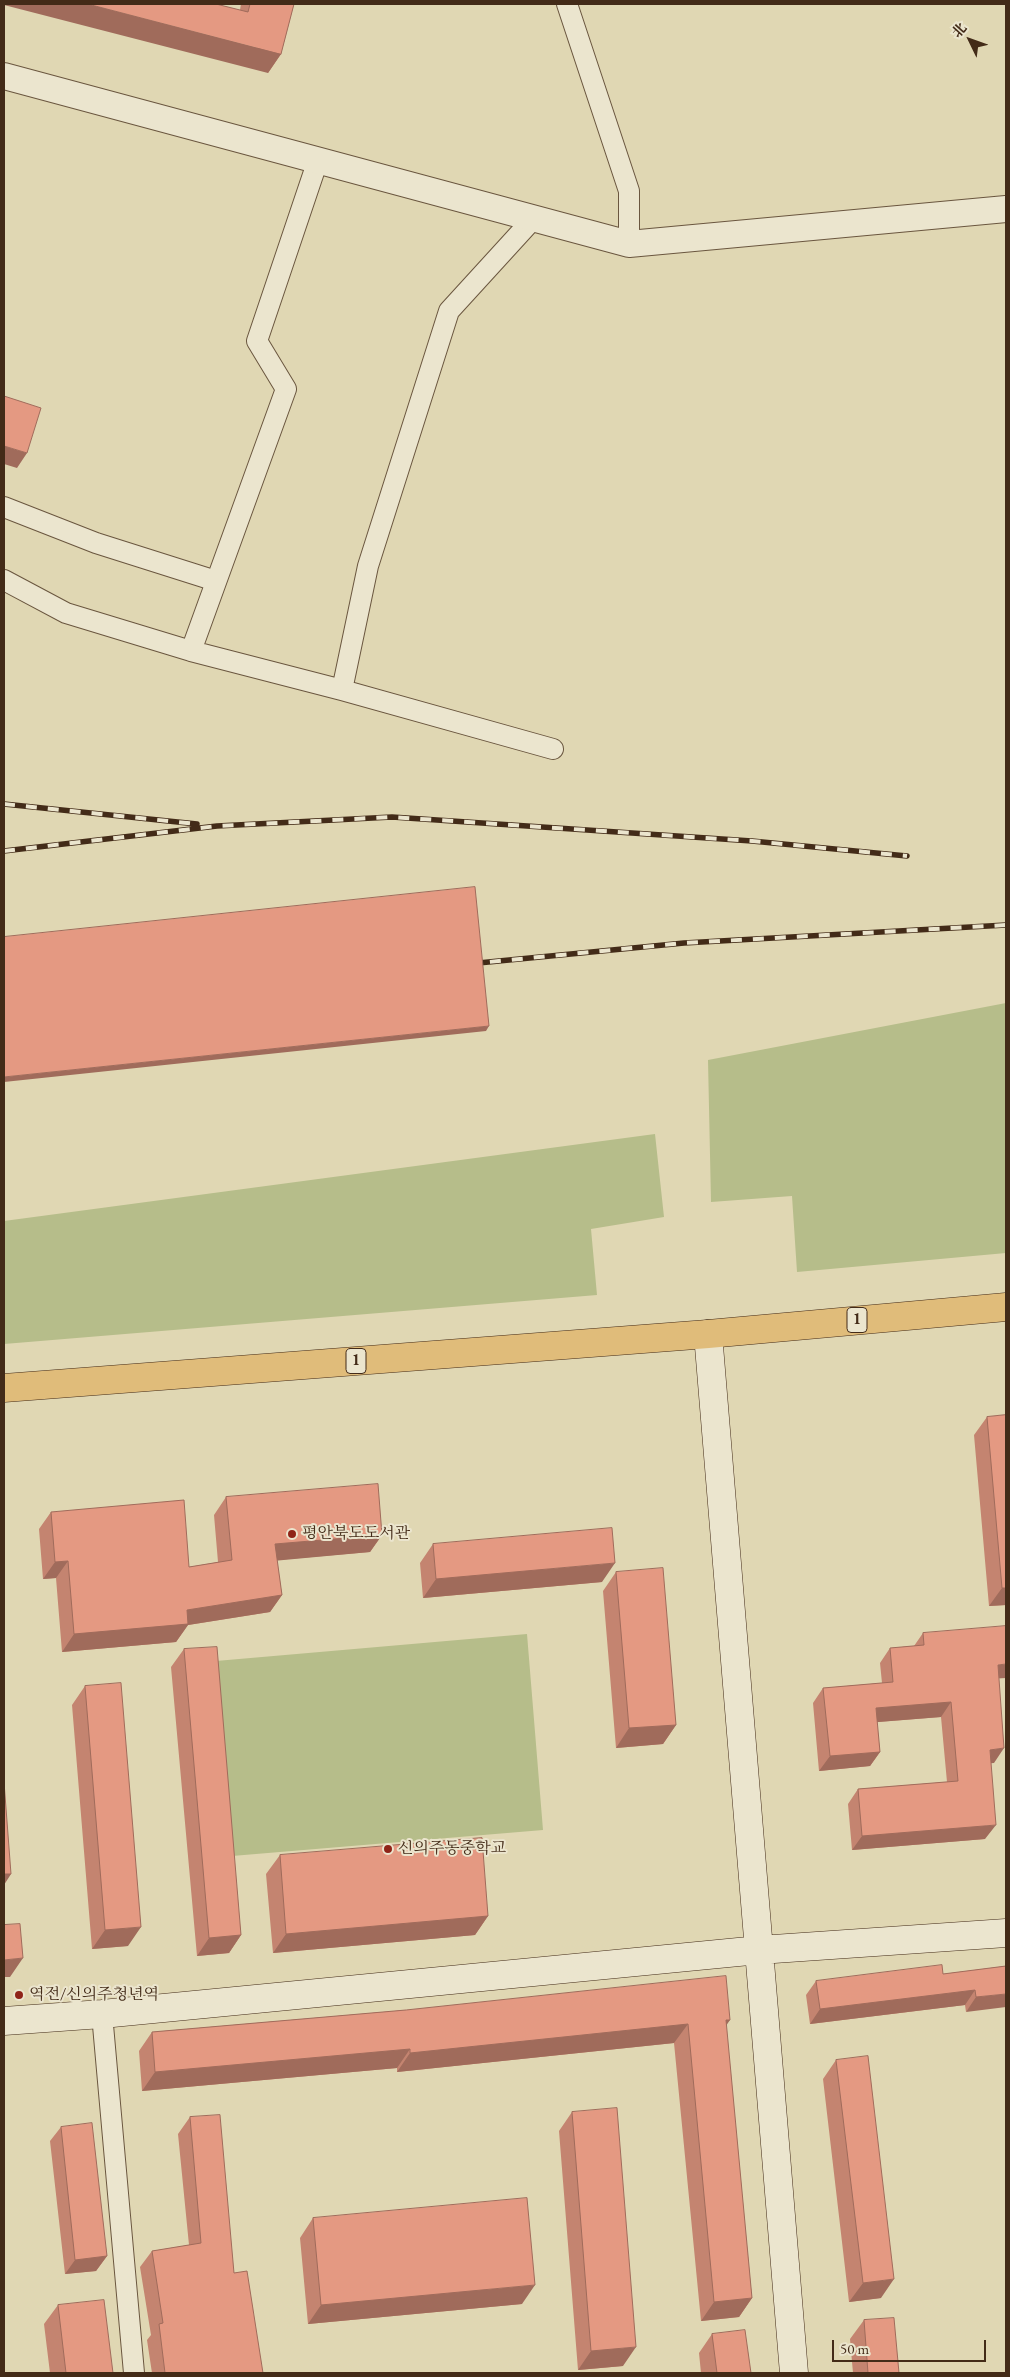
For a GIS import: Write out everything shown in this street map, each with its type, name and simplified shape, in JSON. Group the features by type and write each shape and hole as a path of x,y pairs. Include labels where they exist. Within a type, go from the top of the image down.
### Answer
{"main road":[{"name":"1","path":"4,1388 708,1334 1006,1307"},
{"path":"708,1334 794,2373"},
{"path":"4,2021 102,2014 758,1950 1006,1933"}],"street":[{"path":"567,4 629,191 629,244"},
{"path":"4,76 629,244 1006,208"},
{"path":"191,651 286,389 257,342 318,160"},
{"path":"342,690 368,566 449,311 533,218"},
{"path":"4,508 96,543 216,581"},
{"path":"4,580 66,612 191,651 342,690 553,749"},
{"path":"102,2014 134,2373"}],"green space":[{"path":"1006,1003 1006,1253 797,1272 792,1196 711,1202 708,1060"},
{"path":"655,1134 664,1217 591,1229 597,1295 4,1344 4,1221"},
{"path":"527,1634 543,1830 232,1856 216,1661"}],"building":[{"path":"88,4 216,4 248,12 250,4 294,4 281,54"},
{"path":"4,396 41,408 27,453 4,446"},
{"path":"475,887 489,1026 4,1077 4,937"},
{"path":"1006,1415 1006,1588 1002,1588 987,1417"},
{"path":"378,1484 382,1535 275,1544 282,1595 187,1610 188,1624 74,1634 68,1561 55,1562 51,1512 184,1500 189,1567 232,1560 226,1497"},
{"path":"612,1528 615,1563 436,1579 433,1544"},
{"path":"663,1568 676,1725 629,1728 616,1572"},
{"path":"1006,1626 1006,1664 998,1665 1004,1748 990,1750 996,1825 862,1836 858,1789 958,1781 951,1702 876,1708 880,1752 830,1756 823,1688 893,1682 890,1648 924,1645 923,1633"},
{"path":"217,1647 241,1935 209,1938 184,1649"},
{"path":"121,1683 141,1927 105,1930 85,1686"},
{"path":"4,1782 11,1874 4,1874"},
{"path":"482,1838 488,1916 286,1934 280,1855"},
{"path":"20,1924 23,1958 4,1960 4,1925"},
{"path":"942,1965 943,1974 1006,1966 1006,1994 976,1997 975,1990 820,2009 816,1981"},
{"path":"726,1976 730,2020 726,2020 752,2298 714,2302 688,2024 410,2053 410,2049 155,2072 152,2032 406,2010"},
{"path":"868,2056 894,2279 863,2283 836,2060"},
{"path":"617,2108 636,2347 591,2351 572,2112"},
{"path":"220,2115 234,2273 247,2271 263,2373 165,2373 159,2324 163,2323 152,2251 201,2243 190,2117"},
{"path":"92,2123 107,2256 75,2260 61,2127"},
{"path":"527,2198 535,2285 321,2305 313,2218"},
{"path":"104,2300 113,2373 66,2373 58,2305"},
{"path":"894,2318 899,2373 868,2373 864,2320"},
{"path":"745,2330 751,2373 717,2373 712,2334"}],"railway":[{"path":"4,804 197,824"},
{"path":"4,851 217,826 392,817 752,841 907,856"},
{"path":"468,964 684,943 1006,925"}],"place":[{"name":"평안북도도서관","path":"292,1534"},
{"name":"신의주동중학교","path":"388,1849"},
{"name":"역전/신의주청년역","path":"19,1995"}]}
